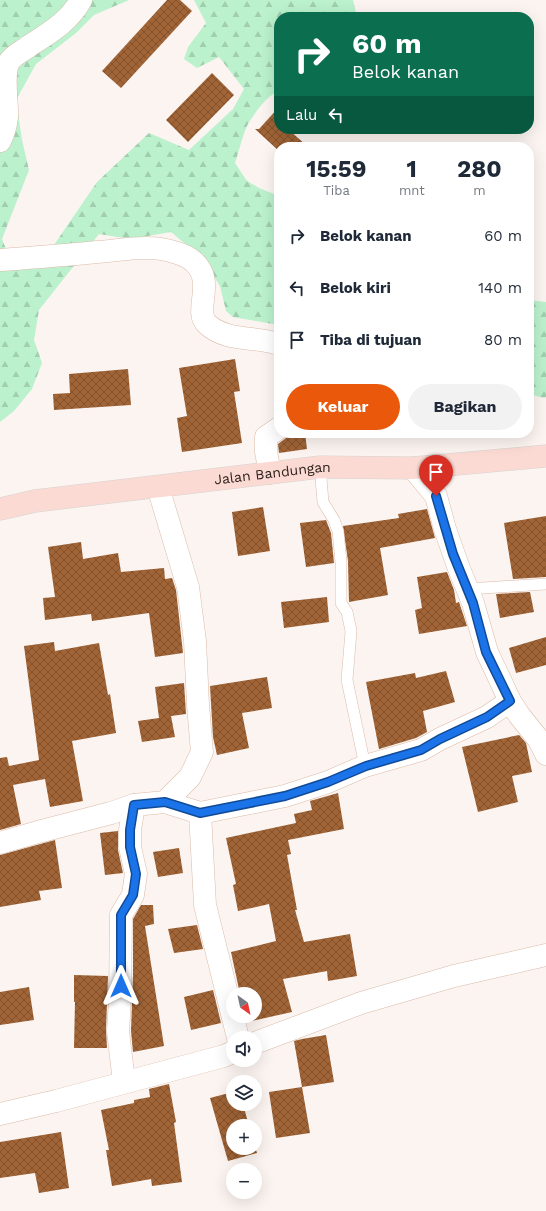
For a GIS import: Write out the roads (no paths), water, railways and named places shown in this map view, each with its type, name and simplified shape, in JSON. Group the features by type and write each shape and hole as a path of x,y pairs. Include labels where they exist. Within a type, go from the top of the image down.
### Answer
{"main road":[{"name":"Jalan Bandungan","path":"0,509 35,501 320,467 413,468 546,456"}],"street":[{"path":"0,141 5,130 7,116 6,81 9,62 18,54 62,24 76,10 81,0"},
{"path":"0,260 149,248 177,253 195,262 201,270 204,280 205,294 202,313 203,320 211,328 236,337 274,343"},
{"path":"270,473 266,452 266,437 274,431"},
{"path":"413,468 436,496 445,529 478,619 486,652 510,701 519,715 538,726 539,740 546,754"},
{"path":"158,487 188,587 195,641 202,752 190,777 165,802"},
{"path":"0,843 111,813 134,805 165,802 200,813 285,796 328,782 366,766 421,750 440,739 487,717 510,701"},
{"path":"124,1082 118,1031 121,915 133,895 136,874 130,847 130,830 134,805"},
{"path":"200,813 205,905 236,1031"},
{"path":"262,1040 361,1003 454,976 546,955"},
{"path":"0,1114 56,1101 226,1054"}],"lane":[{"path":"320,467 323,502 334,520 338,531 341,603 347,612 351,631 347,680 366,766"},
{"path":"468,589 546,584"}]}
